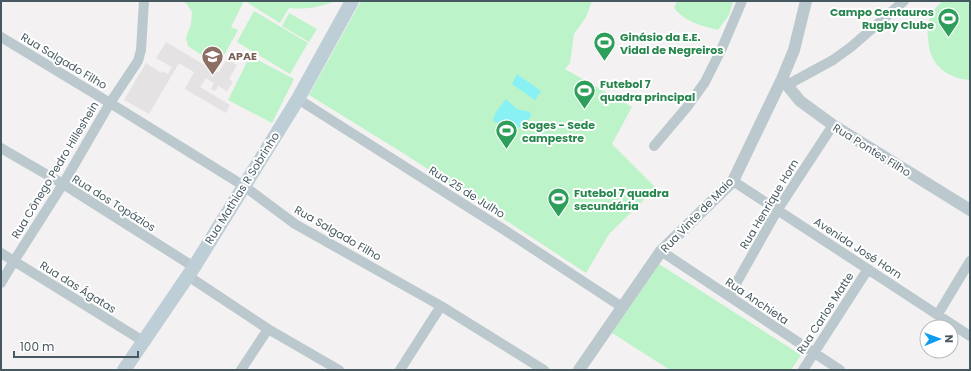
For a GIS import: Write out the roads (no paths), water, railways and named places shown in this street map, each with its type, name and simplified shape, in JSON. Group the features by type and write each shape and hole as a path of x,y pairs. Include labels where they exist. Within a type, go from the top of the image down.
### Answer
{"main road":[{"name":"Rua Mathias R Sobrinho","path":"124,370 191,271 298,99 352,1"}],"street":[{"name":"Rua Cônego Pedro Hilleshein","path":"1,283 63,184 110,102 138,61 141,50 144,1"},
{"path":"654,146 687,107 705,82 722,48 742,1"},
{"name":"Rua Vinte de Maio","path":"579,370 661,251 733,180 785,82 806,1"},
{"path":"785,82 833,60 851,47 904,1"},
{"name":"Rua Salgado Filho","path":"1,37 110,102 244,186 295,224 441,306 544,370"},
{"name":"Rua Pontes Filho","path":"785,82 800,101 833,125 970,210"},
{"name":"Rua 25 de Julho","path":"298,99 499,226 622,307"},
{"name":"Rua Henrique Horn","path":"729,296 778,209 833,125"},
{"name":"Rua dos Topázios","path":"1,148 63,184 191,271 268,329 339,370"},
{"name":"Avenida José Horn","path":"733,180 970,336"},
{"name":"Rua Anchieta","path":"661,251 840,370"},
{"name":"Rua das Ágatas","path":"1,253 143,341"},
{"path":"938,314 970,261"},
{"name":"Rua Carlos Matte","path":"803,370 868,269"},
{"path":"400,370 441,306"},
{"path":"241,370 268,329"}],"water":[{"path":"517,74 541,91 535,100 512,84"},
{"path":"506,99 517,109 530,112 531,116 523,128 505,121 497,123 494,122 493,119 496,112"}],"place":[{"name":"Campo Centauros Rugby Clube","path":"949,38"},
{"name":"Ginásio da E.E. Vidal de Negreiros","path":"605,62"},
{"name":"APAE","path":"212,76"},
{"name":"Futebol 7 quadra principal","path":"585,110"},
{"name":"Soges - Sede campestre","path":"507,150"},
{"name":"Futebol 7 quadra secundária","path":"559,218"}]}
